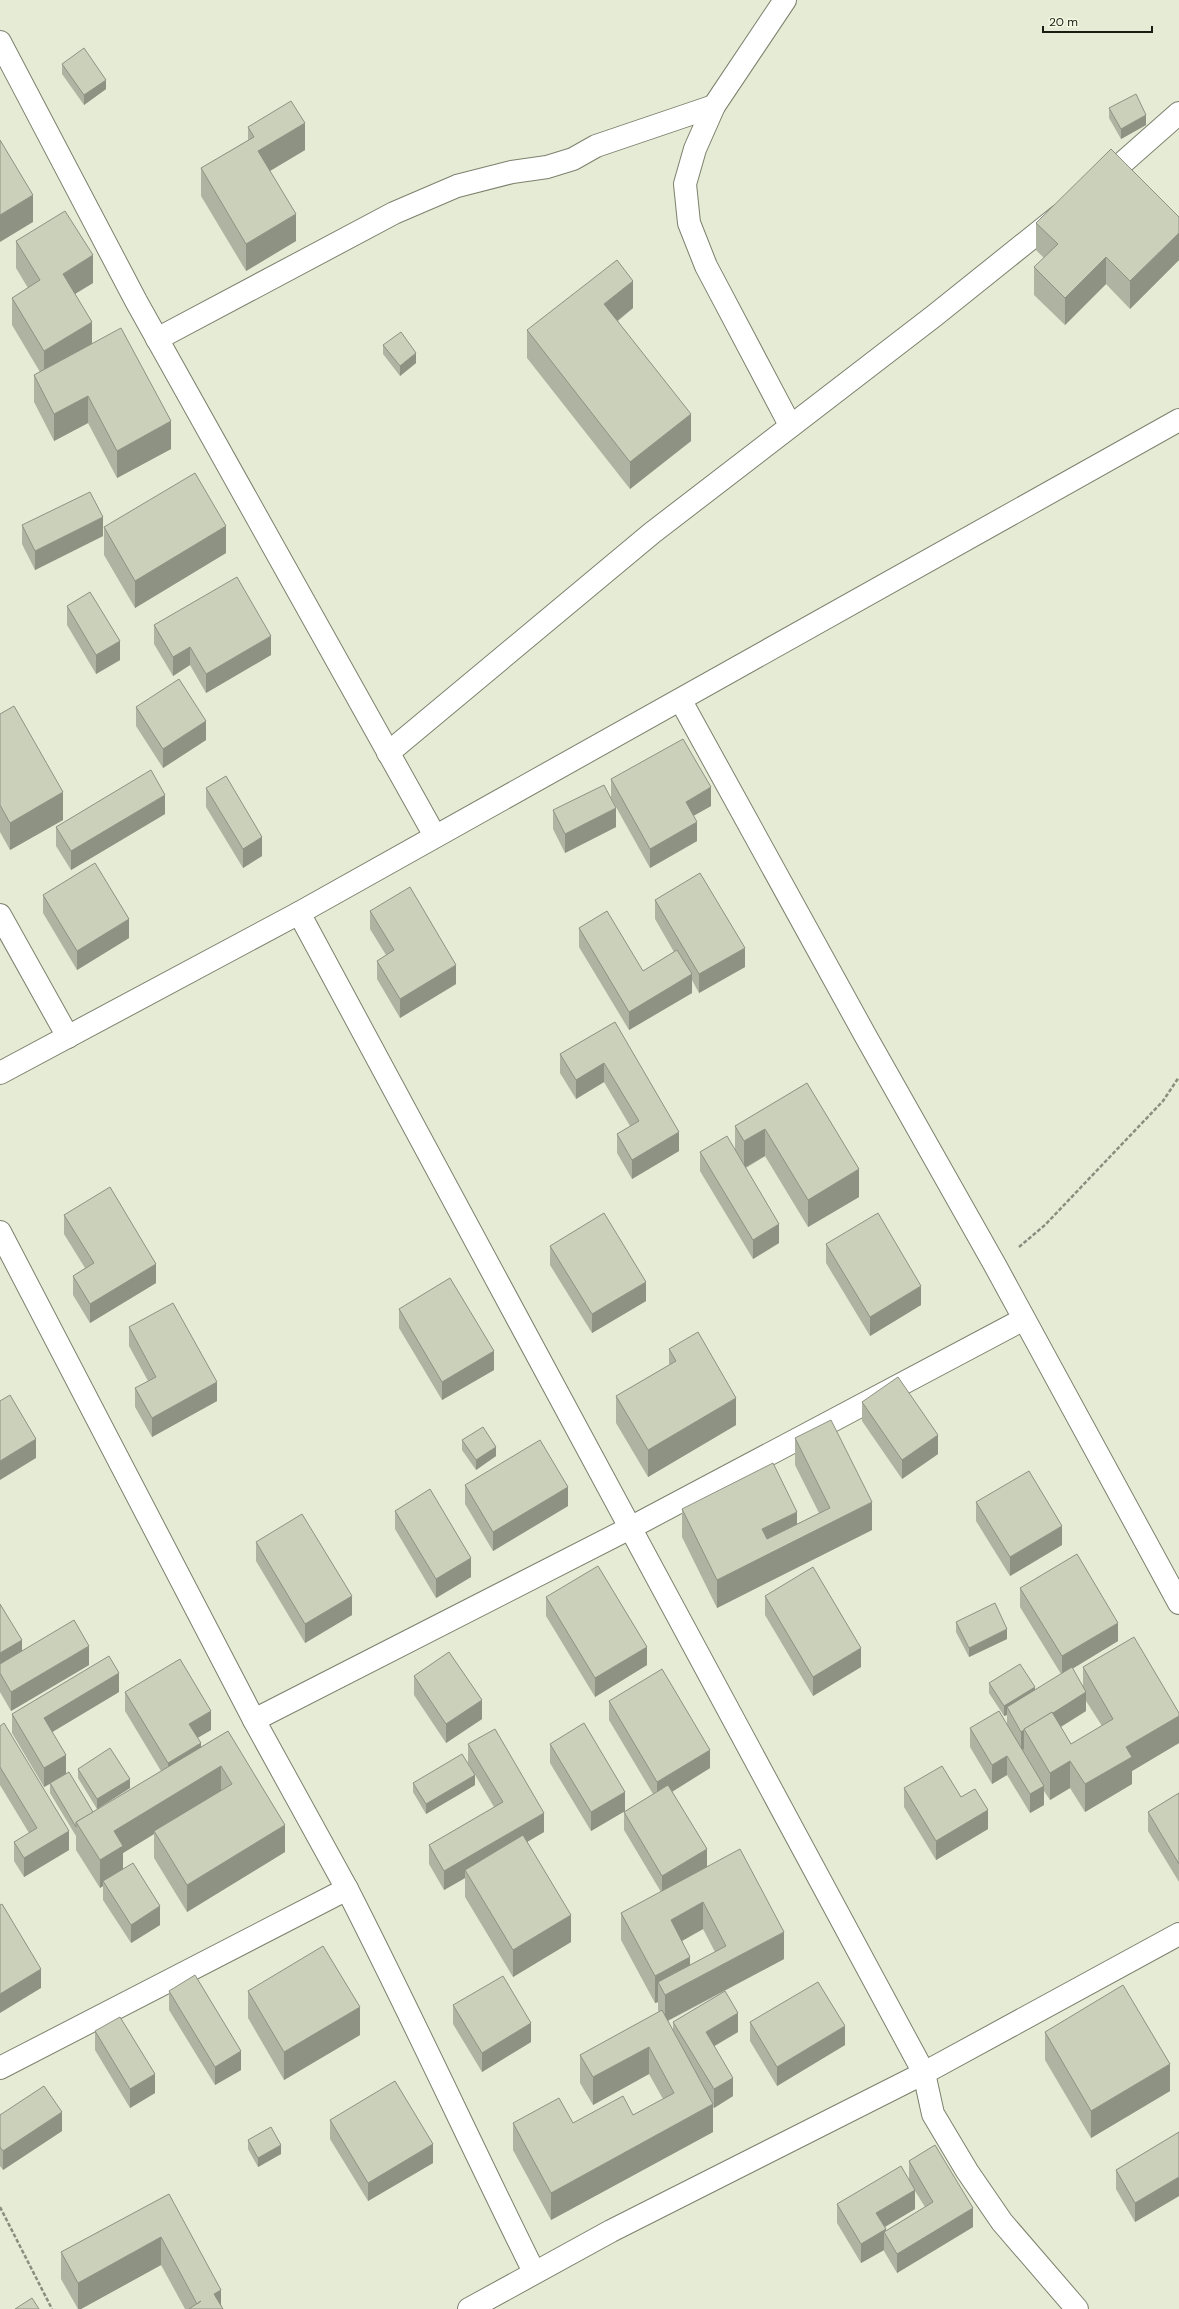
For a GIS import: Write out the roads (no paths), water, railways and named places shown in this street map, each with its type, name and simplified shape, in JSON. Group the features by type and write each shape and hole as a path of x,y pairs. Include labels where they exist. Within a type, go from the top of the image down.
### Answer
{"street":[{"path":"785,0 714,106 695,149 685,184 689,223 706,266 790,425"},
{"path":"0,42 157,339 435,836"},
{"path":"157,339 394,213 458,186 512,172 547,167 573,158 596,146 714,106"},
{"path":"388,753 652,534 790,425 934,316 1080,200 1179,113"},
{"path":"0,1073 299,913 435,836 681,701 1179,420"},
{"path":"681,701 865,1035 996,1266 1179,1603"},
{"path":"299,913 924,2073 933,2114 967,2171 1002,2222 1077,2309"},
{"path":"0,915 68,1037"},
{"path":"0,1232 254,1720 347,1889 406,2004 471,2144 534,2272"},
{"path":"254,1720 630,1528 1024,1319"},
{"path":"0,2068 347,1889"},
{"path":"469,2309 534,2272 924,2073 1179,1934"}]}
